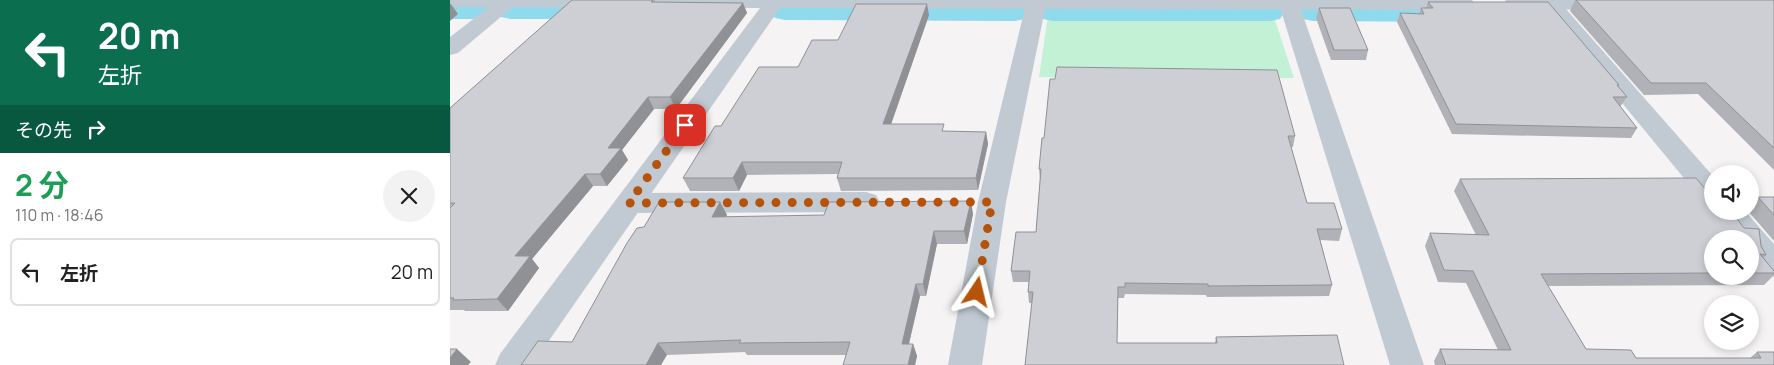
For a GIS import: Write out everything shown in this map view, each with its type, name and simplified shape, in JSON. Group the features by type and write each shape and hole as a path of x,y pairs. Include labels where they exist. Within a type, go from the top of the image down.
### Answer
{"street":[{"path":"450,48 511,0"},
{"path":"512,365 776,0"},
{"path":"450,1 776,0 1036,4 1625,3"},
{"path":"1550,3 1704,184"},
{"path":"965,365 992,202 1036,4"},
{"path":"1289,4 1407,365"},
{"path":"629,203 894,202"},
{"path":"963,202 992,202"},
{"path":"1736,220 1774,265"}],"green space":[{"path":"1048,15 1274,17 1294,78 1039,77"}],"building":[{"path":"572,0 743,3 670,97 648,97 608,148 621,148 600,174 585,174 515,256 530,256 497,299 453,300 454,298 450,298 450,208 455,203 450,203 450,108"},
{"path":"1576,0 1774,0 1774,148 1706,83 1651,83"},
{"path":"1428,2 1548,2 1619,85 1617,85 1627,97 1613,97 1637,128 1456,124 1400,13 1424,14 1421,8 1433,8"},
{"path":"856,4 927,4 883,124 944,124 942,131 986,132 976,178 837,178 842,162 742,162 733,178 683,178 715,126 721,126 759,67 798,67 812,40 838,40"},
{"path":"1319,8 1350,8 1368,50 1334,50"},
{"path":"1057,67 1277,70 1295,136 1288,136 1307,203 1334,203 1342,229 1317,229 1332,285 1208,286 1208,284 1125,283 1125,287 1118,287 1117,343 1217,343 1216,337 1337,335 1344,365 1025,365 1033,292 1028,292 1030,271 1011,271 1016,232 1036,232 1042,138 1044,138 1050,79 1055,79"},
{"path":"1696,178 1704,188 1704,220 1738,220 1744,228 1759,229 1761,246 1766,255 1760,254 1774,273 1759,273 1759,230 1704,230 1704,273 1541,274 1586,349 1631,350 1636,358 1761,358 1757,352 1774,352 1774,365 1446,365 1440,349 1511,350 1473,271 1444,270 1430,233 1489,235 1460,179"},
{"path":"1759,197 1774,197 1774,215 1759,198"},
{"path":"971,201 964,231 934,231 923,284 916,284 902,344 913,344 908,365 843,365 850,342 739,343 741,340 658,343 646,365 521,365 538,341 572,342 627,243 637,228 644,227 659,202 720,202 712,217 824,215 829,202"},
{"path":"450,349 457,349 450,358"}],"waterway":[{"path":"450,11 482,11"},
{"path":"511,11 610,11"},
{"path":"785,12 1015,13"},
{"path":"1053,13 1270,13"},
{"path":"1313,13 1450,14"}],"route":[{"path":"685,125 629,203 992,202 977,292"}]}
